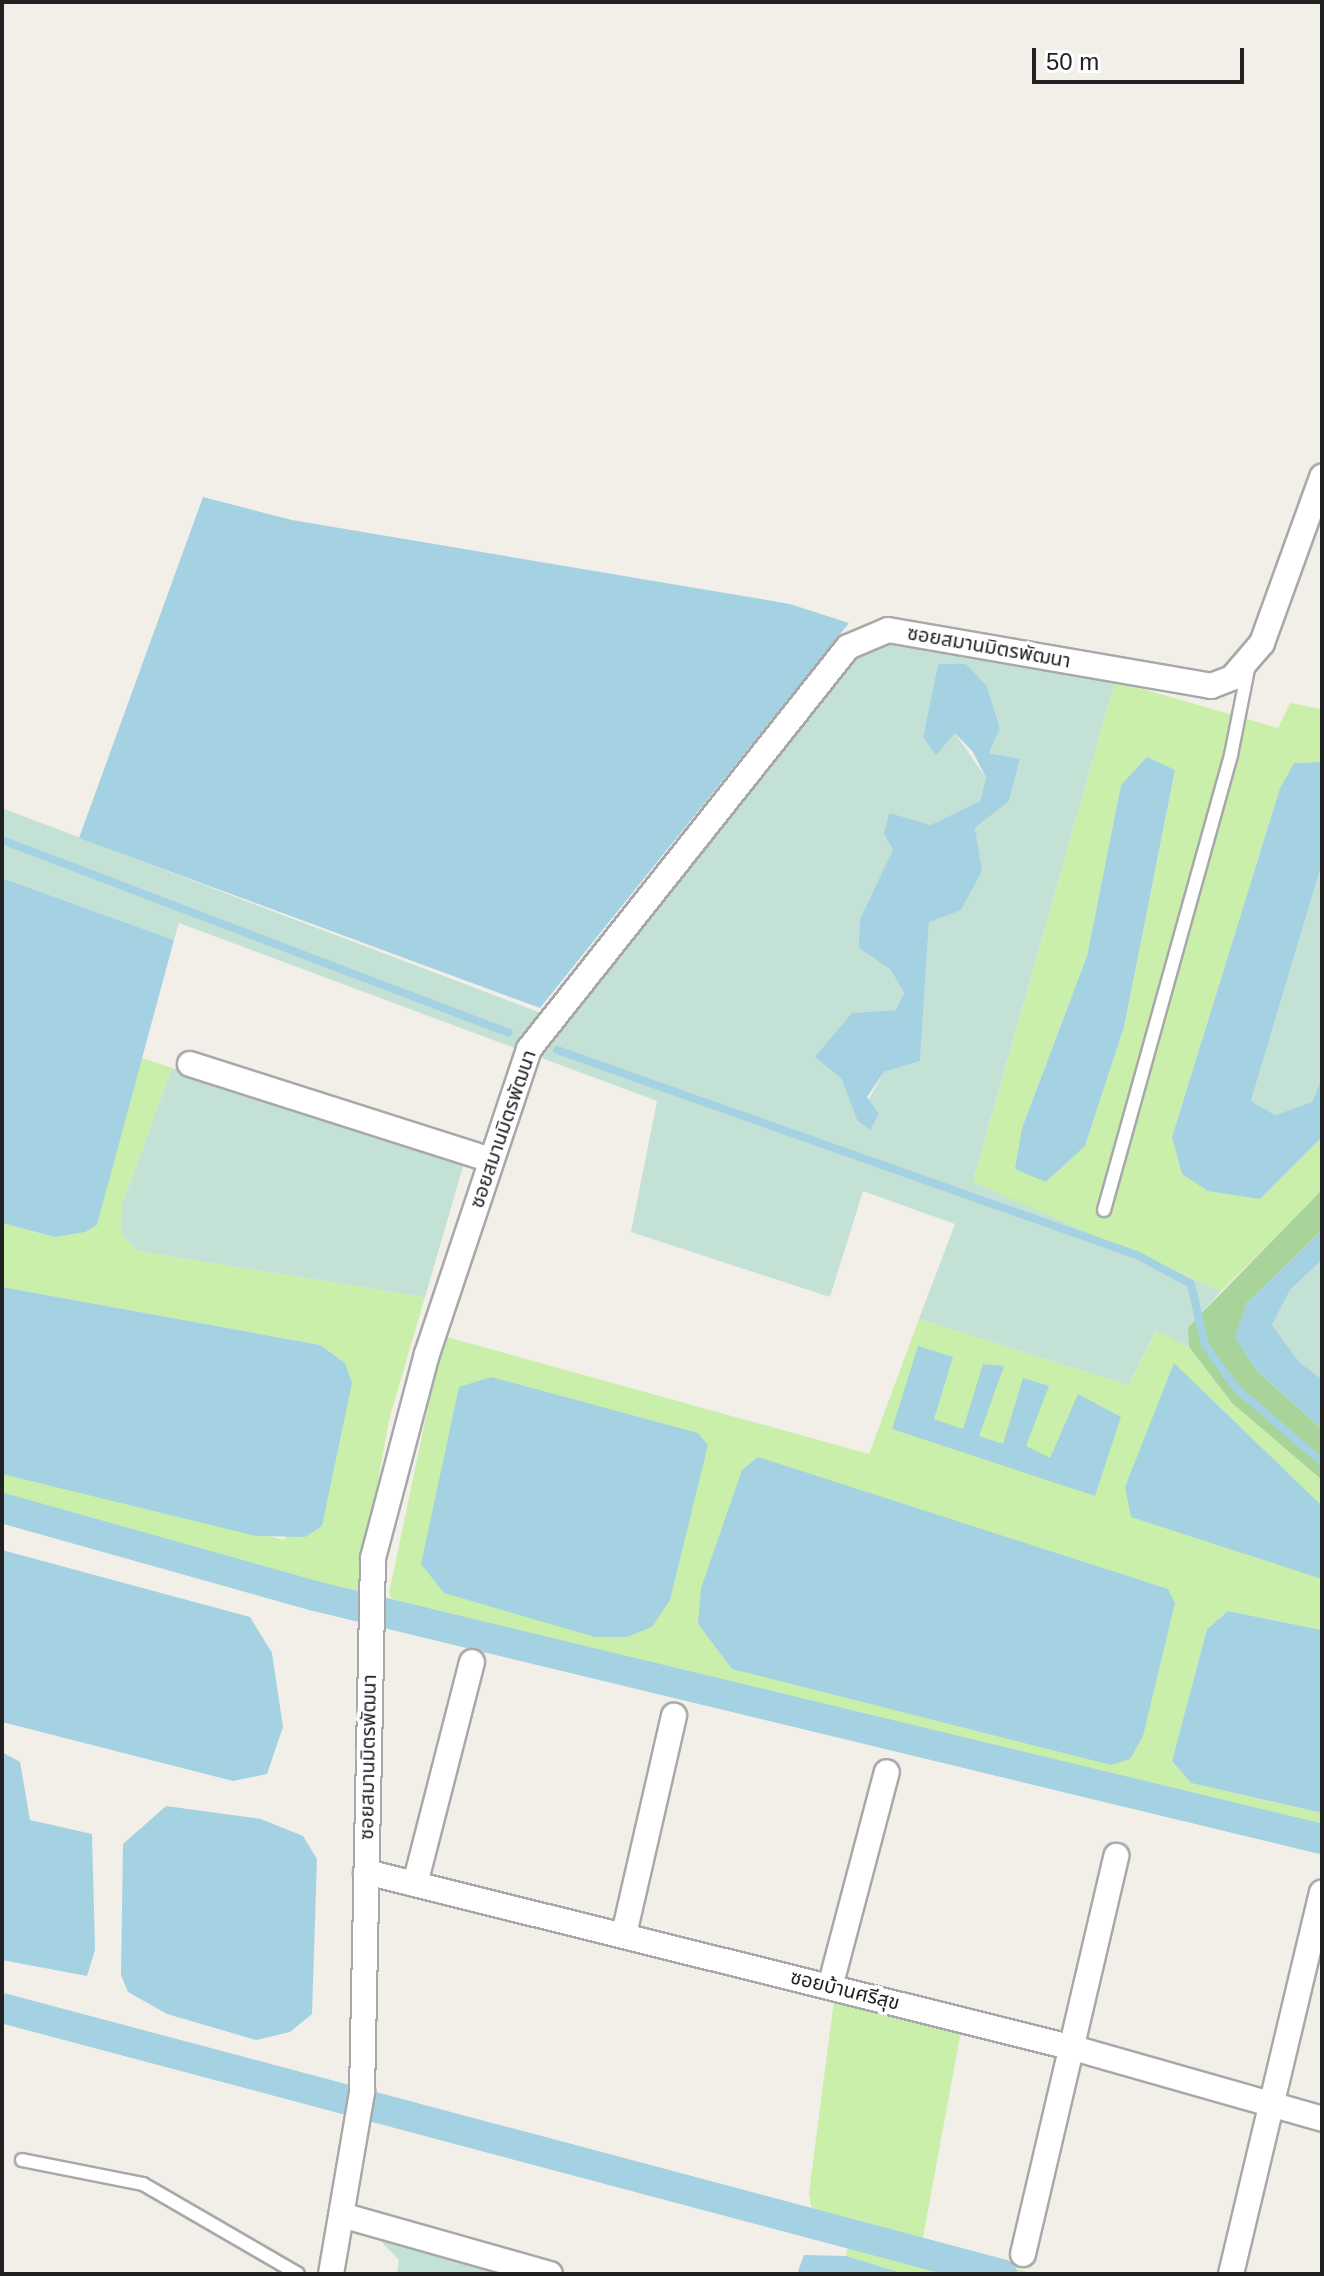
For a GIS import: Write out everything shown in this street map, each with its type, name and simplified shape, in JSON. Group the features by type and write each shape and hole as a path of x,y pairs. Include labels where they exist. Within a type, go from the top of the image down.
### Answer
{"street":[{"path":"1250,663 1322,477"},
{"name":"ซอยสมานมิตรพัฒนา","path":"331,2274 345,2216 361,2103 373,1558 490,1160 517,1076 545,1021 865,634 913,633 1211,686 1250,663"},
{"path":"190,1064 490,1160"},
{"path":"415,1884 472,1662"},
{"path":"624,1934 674,1716"},
{"path":"830,1987 887,1772"},
{"path":"1023,2254 1116,1856"},
{"name":"ซอยบ้านศรีสุข","path":"366,1872 1070,2047 1322,2119"},
{"path":"1231,2274 1322,1893"},
{"path":"345,2216 550,2274"}],"lane":[{"path":"1104,1210 1231,755 1250,663"},
{"path":"22,2160 143,2184 298,2274"}],"green space":[{"path":"893,643 1115,681 973,1182 1221,1291 1188,1328 1189,1347 1156,1331 1128,1385 919,1319 955,1224 863,1191 830,1297 631,1232 657,1101 179,923 174,940 2,878 2,808 559,1020 861,647","holes":["938,664 987,686 1000,727 989,753 1020,759 1009,801 975,828 981,871 929,922 920,1061 884,1072 857,1120 841,1078 852,1013 897,1010 904,993 860,919 893,849 889,814 931,825 956,819 980,801 986,778 955,733 923,737"]},
{"path":"1115,681 1278,728 1290,703 1322,709 1322,762 1294,763 1280,788 1172,1137 1260,1199 1322,1137 1322,1192 1221,1291 973,1183","holes":["1175,770 1124,1027 1085,1146 1046,1182 1022,1128 1087,956 1121,785"]},
{"path":"1322,863 1322,1078 1312,1102 1275,1115 1251,1101"},
{"path":"140,1057 172,1068 122,1205 138,1251 425,1297 389,1420 354,1614 2,1517 2,1474 285,1540 319,1345 2,1287 2,1223 55,1237 97,1225"},
{"path":"172,1068 464,1163 425,1297 138,1251 122,1234 122,1205"},
{"path":"1322,1190 1322,1230 1246,1304 1255,1369 1322,1429 1322,1480 1232,1403 1189,1347 1187,1328"},
{"path":"1322,1260 1322,1379 1300,1363 1272,1325 1290,1290"},
{"path":"919,1319 1128,1385 1157,1330 1189,1347 1232,1403 1322,1480 1322,1630 1228,1611 1207,1629 1172,1761 1191,1783 1322,1813 1322,1854 402,1625 389,1593 443,1336 869,1454"},
{"path":"834,2000 961,2031 922,2243 1035,2274 905,2274 846,2256 851,2224 813,2217 809,2193"},
{"path":"373,2233 527,2274 397,2274 399,2260"}],"water":[{"path":"203,497 292,520 790,604 849,623 540,1008 79,838"},
{"path":"938,664 966,664 987,686 1000,728 989,753 1020,759 1009,801 975,828 982,871 961,910 929,922 920,1061 884,1072 867,1097 879,1114 870,1130 857,1120 841,1078 815,1057 852,1013 896,1010 904,993 890,969 859,948 860,919 893,849 884,834 889,813 931,825 980,801 986,778 973,752 955,733 936,755 923,737"},
{"path":"1147,757 1175,770 1124,1027 1085,1146 1046,1182 1015,1169 1022,1128 1087,956 1121,785"},
{"path":"1322,762 1322,863 1251,1101 1275,1115 1312,1102 1322,1078 1322,1137 1260,1199 1208,1191 1182,1174 1172,1137 1280,788 1294,763"},
{"path":"2,878 174,940 97,1225 85,1232 55,1237 2,1223"},
{"path":"1322,1230 1322,1260 1290,1290 1272,1325 1300,1363 1322,1379 1322,1429 1255,1369 1235,1337 1246,1304"},
{"path":"2,1287 320,1345 345,1363 352,1383 322,1526 305,1537 256,1536 2,1474"},
{"path":"918,1346 953,1357 934,1419 963,1429 983,1364 1004,1366 979,1436 1003,1444 1023,1378 1049,1386 1026,1446 1050,1458 1078,1394 1121,1417 1095,1496 892,1429"},
{"path":"1174,1363 1322,1506 1322,1579 1131,1517 1125,1487"},
{"path":"491,1377 698,1433 708,1445 670,1600 652,1627 627,1637 595,1637 444,1593 421,1564 459,1387"},
{"path":"758,1457 1168,1589 1175,1603 1143,1736 1130,1759 1111,1765 732,1669 698,1624 701,1588 742,1470"},
{"path":"2,1550 250,1617 272,1653 283,1727 267,1774 233,1781 2,1722"},
{"path":"1228,1611 1322,1630 1322,1813 1191,1783 1172,1761 1207,1629"},
{"path":"2,1752 20,1762 30,1820 92,1834 95,1950 87,1976 2,1960"},
{"path":"166,1806 261,1819 303,1836 317,1859 312,2014 290,2032 256,2040 167,2014 128,1992 121,1975 123,1844"},
{"path":"804,2255 846,2256 905,2274 797,2274"}],"waterway":[{"path":"2,840 509,1033"},
{"path":"557,1050 1137,1255 1191,1284 1205,1345 1236,1388 1322,1462"},
{"path":"2,1508 315,1596 1322,1839"},
{"path":"2,2008 1002,2274"}]}
